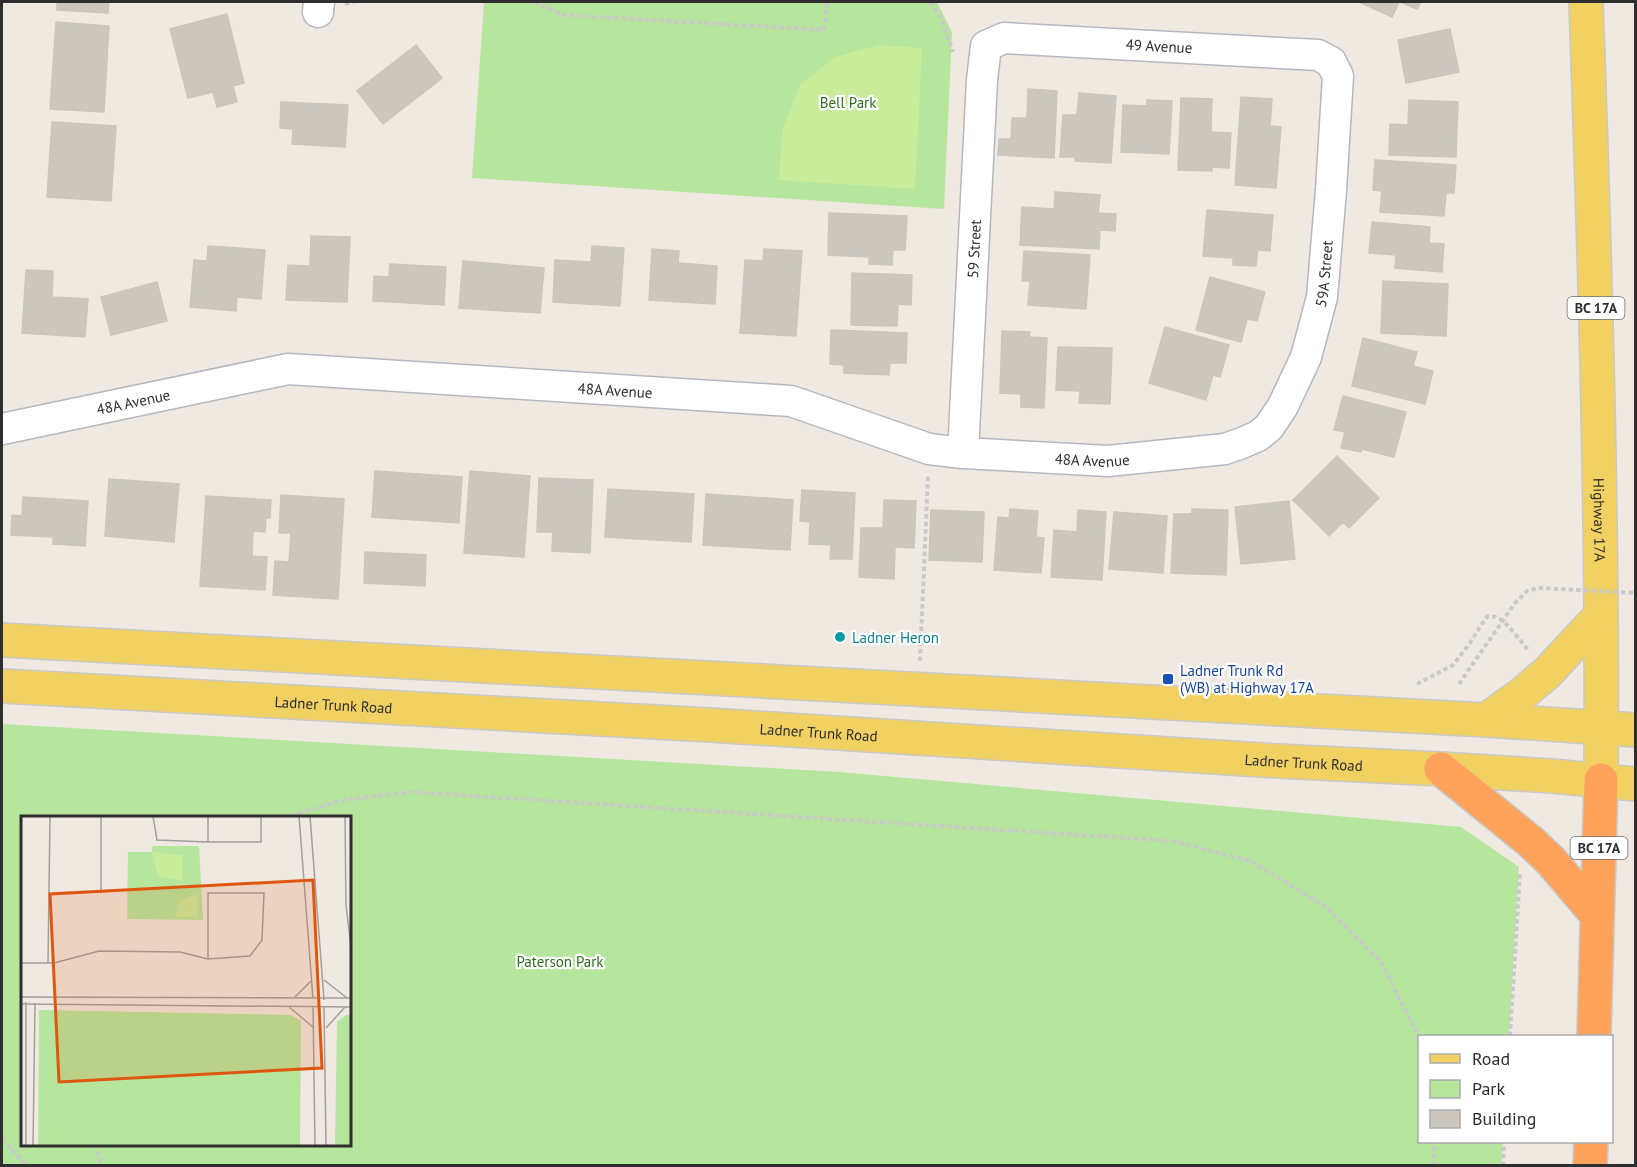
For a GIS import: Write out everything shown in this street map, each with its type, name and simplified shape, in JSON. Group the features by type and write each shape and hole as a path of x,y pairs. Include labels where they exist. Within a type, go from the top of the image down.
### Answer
{"highway":[{"path":"1441,769 1531,842 1551,861 1598,915"},
{"name":"Highway 17A","path":"1594,1035 1601,780"},
{"path":"1590,1166 1591,1143"}],"main road":[{"name":"Highway 17A","path":"1586,2 1596,299 1601,780"},
{"path":"1486,720 1547,673 1601,615"},
{"path":"2,640 1635,730"},
{"name":"Ladner Trunk Road","path":"2,686 1441,769 1635,784"}],"street":[{"name":"49 Avenue","path":"986,46 1004,38 1318,55 1331,62"},
{"name":"59 Street","path":"963,453 982,80 986,46"},
{"name":"59A Street","path":"1225,449 1258,436 1269,427 1283,406 1306,357 1322,297 1326,250 1338,76 1331,62"},
{"name":"48A Avenue","path":"2,429 288,369 790,401 929,448 963,453 1108,461 1225,449"}],"path":[{"path":"535,2 562,15 824,30 827,2"},
{"path":"930,2 941,18 952,52"},
{"path":"920,690 929,448"},
{"path":"1459,684 1515,603 1527,591 1539,588 1635,593"},
{"path":"1409,688 1453,665 1488,616 1499,618 1535,658"},
{"path":"291,816 343,800 411,792 1173,842 1250,861 1325,906 1381,962 1416,1031 1418,1042"},
{"path":"1510,1035 1521,871"},
{"path":"2,1139 27,1166"},
{"path":"1433,1166 1435,1143"},
{"path":"1503,1166 1504,1143"},
{"path":"96,1146 102,1166"}],"green space":[{"name":"Bell Park","path":"484,2 937,2 952,32 944,209 472,178"},
{"path":"879,45 922,48 915,189 779,180 782,131 800,85 835,57"},
{"name":"Paterson Park","path":"2,724 839,772 1461,827 1519,867 1509,1035 1418,1035 1418,1143 1503,1143 1501,1165 2,1165"}],"building":[{"path":"57,2 109,2 108,13 57,10"},
{"path":"1359,2 1399,2 1392,17"},
{"path":"1400,2 1421,2 1417,9"},
{"path":"227,14 244,83 233,86 237,102 217,107 213,92 188,98 170,29"},
{"path":"56,22 109,26 104,112 50,109"},
{"path":"1450,29 1459,72 1406,83 1398,40"},
{"path":"416,45 442,78 383,124 357,91"},
{"path":"1028,89 1057,91 1054,158 998,155 999,139 1011,139 1012,118 1027,118"},
{"path":"1079,93 1116,96 1111,163 1075,161 1075,157 1060,157 1063,115 1077,115"},
{"path":"1241,97 1272,99 1270,126 1281,127 1276,188 1235,185"},
{"path":"1181,98 1212,99 1211,132 1231,133 1229,168 1212,167 1212,171 1178,170"},
{"path":"1147,100 1172,101 1169,154 1121,152 1123,105 1147,106"},
{"path":"1409,100 1458,102 1456,157 1389,155 1390,124 1408,125"},
{"path":"281,102 348,105 345,147 292,144 293,129 280,128"},
{"path":"52,122 116,126 111,201 47,197"},
{"path":"1375,160 1456,165 1454,193 1446,193 1444,216 1380,212 1382,191 1373,190"},
{"path":"1055,192 1100,195 1098,213 1116,214 1115,231 1100,230 1099,249 1020,245 1022,207 1054,209"},
{"path":"1207,210 1273,215 1270,251 1258,250 1256,266 1233,265 1233,258 1203,256"},
{"path":"829,213 907,216 905,250 893,250 892,265 869,264 869,257 828,255"},
{"path":"1372,222 1430,227 1429,243 1444,244 1442,272 1395,268 1396,255 1369,253"},
{"path":"311,236 350,237 347,302 286,300 288,265 310,266"},
{"path":"208,246 265,250 261,299 237,297 236,311 190,307 194,260 207,261"},
{"path":"592,246 624,248 620,306 553,302 555,260 591,262"},
{"path":"652,249 679,251 678,263 717,266 715,304 649,300"},
{"path":"764,249 802,251 796,336 740,333 745,260 763,261"},
{"path":"1024,251 1090,255 1086,309 1028,305 1030,281 1022,281"},
{"path":"463,261 544,268 540,313 459,308"},
{"path":"390,264 446,267 444,305 373,301 374,276 389,277"},
{"path":"26,270 53,271 52,297 88,299 85,337 22,333"},
{"path":"852,273 912,275 911,305 898,304 897,326 851,325"},
{"path":"1210,277 1265,292 1257,321 1247,319 1241,342 1196,330"},
{"path":"1383,281 1448,284 1446,336 1381,333"},
{"path":"157,282 167,321 111,335 101,297"},
{"path":"1165,327 1229,345 1220,377 1213,375 1206,400 1149,383"},
{"path":"831,330 907,333 906,363 890,363 889,375 844,373 844,365 830,364"},
{"path":"1002,331 1030,332 1029,337 1047,338 1044,408 1021,407 1021,394 1000,393"},
{"path":"1363,338 1417,352 1413,366 1433,371 1425,404 1352,386"},
{"path":"1058,347 1112,348 1110,404 1079,403 1080,391 1056,390"},
{"path":"1343,396 1406,412 1394,457 1362,449 1361,452 1341,448 1345,432 1334,430"},
{"path":"1337,456 1379,498 1349,528 1343,522 1329,536 1293,500"},
{"path":"375,471 462,477 459,523 372,517"},
{"path":"470,471 530,476 524,557 464,553"},
{"path":"539,478 593,480 590,553 552,551 553,532 537,532"},
{"path":"109,479 179,484 174,542 105,536"},
{"path":"608,489 694,494 691,542 605,537"},
{"path":"802,490 855,493 852,559 830,559 831,545 809,544 810,522 800,521"},
{"path":"706,494 793,500 790,550 703,545"},
{"path":"281,495 344,499 338,599 273,595 275,561 289,562 291,533 279,533"},
{"path":"206,496 271,500 270,518 266,518 265,532 253,531 252,556 267,557 265,590 200,586"},
{"path":"23,497 88,501 85,546 53,544 53,537 11,535 12,515 22,516"},
{"path":"884,500 916,501 914,548 895,547 894,579 859,577 861,528 883,528"},
{"path":"1289,501 1295,559 1241,564 1235,507"},
{"path":"1010,509 1038,511 1036,537 1044,538 1041,573 994,570 998,517 1009,518"},
{"path":"1192,509 1228,510 1226,575 1171,573 1174,514 1192,514"},
{"path":"931,510 984,512 982,562 929,560"},
{"path":"1078,510 1106,512 1102,580 1051,577 1054,530 1077,532"},
{"path":"1114,512 1167,516 1163,573 1109,569"},
{"path":"365,552 426,555 425,586 364,583"}],"place":[{"name":"Ladner Heron","path":"840,637"},
{"name":"Ladner Trunk Rd (WB) at Highway 17A","path":"1168,679"}]}
